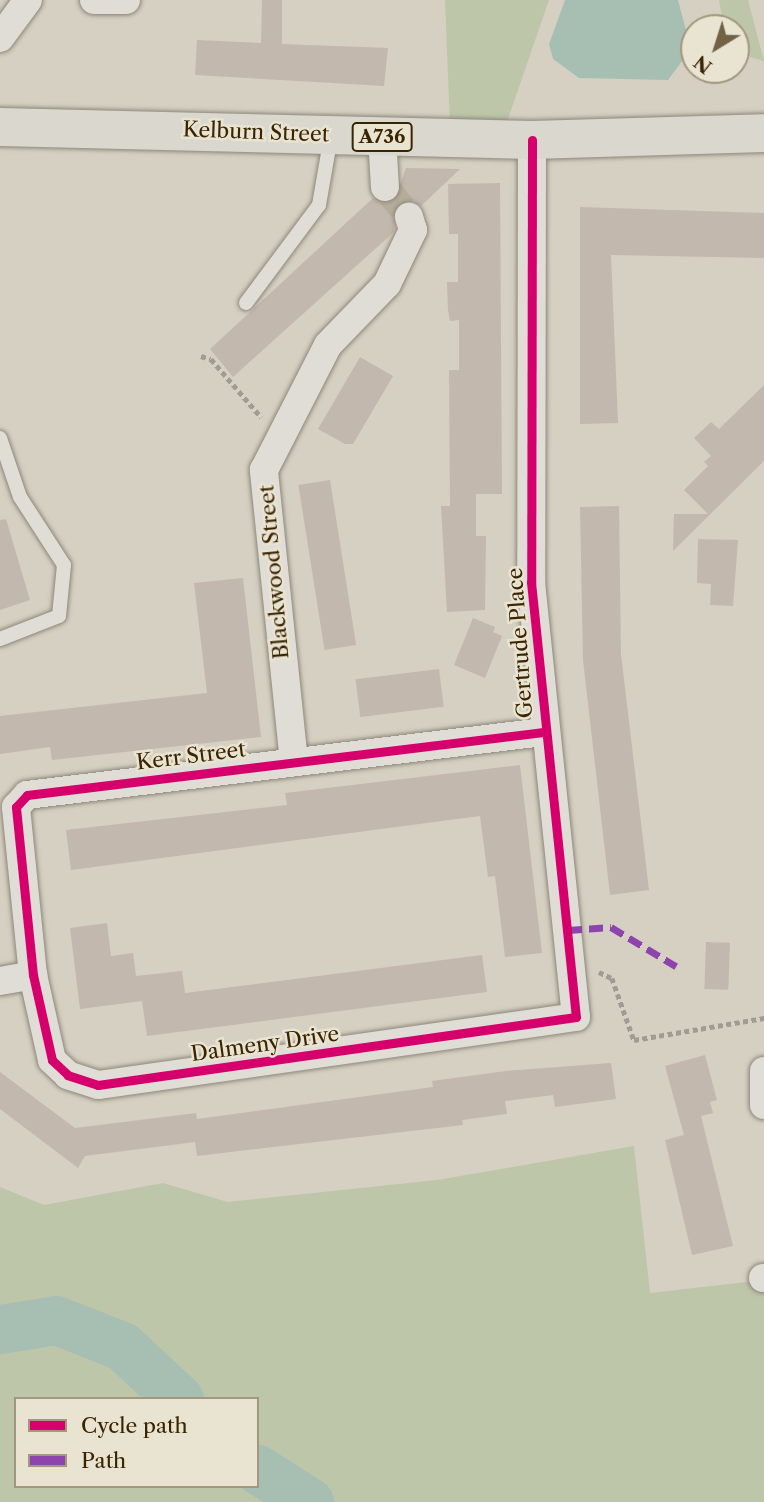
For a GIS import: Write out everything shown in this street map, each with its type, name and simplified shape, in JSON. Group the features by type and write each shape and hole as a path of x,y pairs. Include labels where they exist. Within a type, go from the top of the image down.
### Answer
{"main road":[{"name":"Kelburn Street","path":"0,127 532,139 764,133"}],"street":[{"path":"0,38 27,0"},
{"path":"94,0 126,0"},
{"path":"382,137 385,187"},
{"name":"Gertrude Place","path":"532,139 531,582 543,732 572,961 576,1017"},
{"name":"Blackwood Street","path":"294,762 266,524 264,470 278,437 328,345 387,284 413,230 409,217"},
{"name":"Kerr Street","path":"33,975 16,807 27,795 543,732"},
{"path":"0,981 33,975"},
{"name":"Dalmeny Drive","path":"33,975 52,1060 68,1075 98,1085 576,1017"}],"lane":[{"path":"246,303 319,205 331,135"},
{"path":"0,438 20,497 64,565 59,616 0,639"}],"path":[{"path":"201,356 211,359 278,437"},
{"path":"572,961 612,978 634,1040 764,1018"}],"shaded area":[{"path":"445,0 549,0 507,122 450,126"},
{"path":"565,0 678,0 682,14 680,64 668,80 579,78 553,59 549,44"},
{"path":"719,0 748,0 764,61 750,57 750,14 722,14"},
{"path":"634,1146 650,1293 764,1280 764,1502 0,1502 0,1187 44,1205 163,1183 228,1202 437,1180"}],"building":[{"path":"262,0 282,0 282,44 388,48 384,86 195,75 197,40 261,43"},
{"path":"406,168 460,169 421,206 412,201 397,205 394,232 233,377 210,349 373,198 395,200"},
{"path":"500,183 502,494 476,494 476,536 486,536 485,610 447,612 441,506 450,506 449,370 459,370 459,320 450,321 448,310 447,282 458,282 458,234 449,234 448,184"},
{"path":"580,207 764,213 764,258 611,255 618,423 580,424"},
{"path":"360,357 393,376 353,444 345,444 318,429"},
{"path":"764,385 764,461 673,551 674,514 708,514 684,490 708,466 704,462 711,456 694,438 711,422 719,429"},
{"path":"330,480 356,645 325,650 298,485"},
{"path":"619,506 621,654 649,890 610,895 583,660 580,507"},
{"path":"6,519 30,600 0,610 0,520"},
{"path":"698,539 738,540 733,606 710,605 711,584 697,583"},
{"path":"243,578 261,737 52,760 50,747 0,754 0,716 207,693 194,583"},
{"path":"473,618 495,627 493,632 502,636 485,678 454,665"},
{"path":"439,669 444,707 360,717 356,679"},
{"path":"520,765 542,953 505,957 495,876 488,877 480,816 71,870 66,830 287,805 285,793"},
{"path":"107,923 111,956 133,953 136,976 182,971 185,993 482,955 487,992 147,1036 142,1001 80,1009 70,928"},
{"path":"706,942 730,943 728,990 704,989"},
{"path":"705,1055 717,1100 710,1102 713,1113 701,1116 733,1246 692,1255 665,1140 684,1135 665,1066"},
{"path":"611,1063 616,1099 555,1107 553,1095 505,1101 507,1114 462,1120 463,1125 197,1156 195,1142 85,1156 78,1168 0,1109 0,1072 75,1128 196,1113 197,1119 433,1087 432,1081 506,1071"}],"waterway":[{"path":"0,1329 56,1320 122,1346 177,1397"},
{"path":"259,1470 309,1502"}],"tunnel":[{"path":"385,187 409,217"}],"marked path":[{"path":"568,930 611,927 676,966"}],"cycle path":[{"path":"532,140 531,582 576,1017 98,1085 68,1075 52,1060 33,975 16,807 27,795 543,732"}]}
